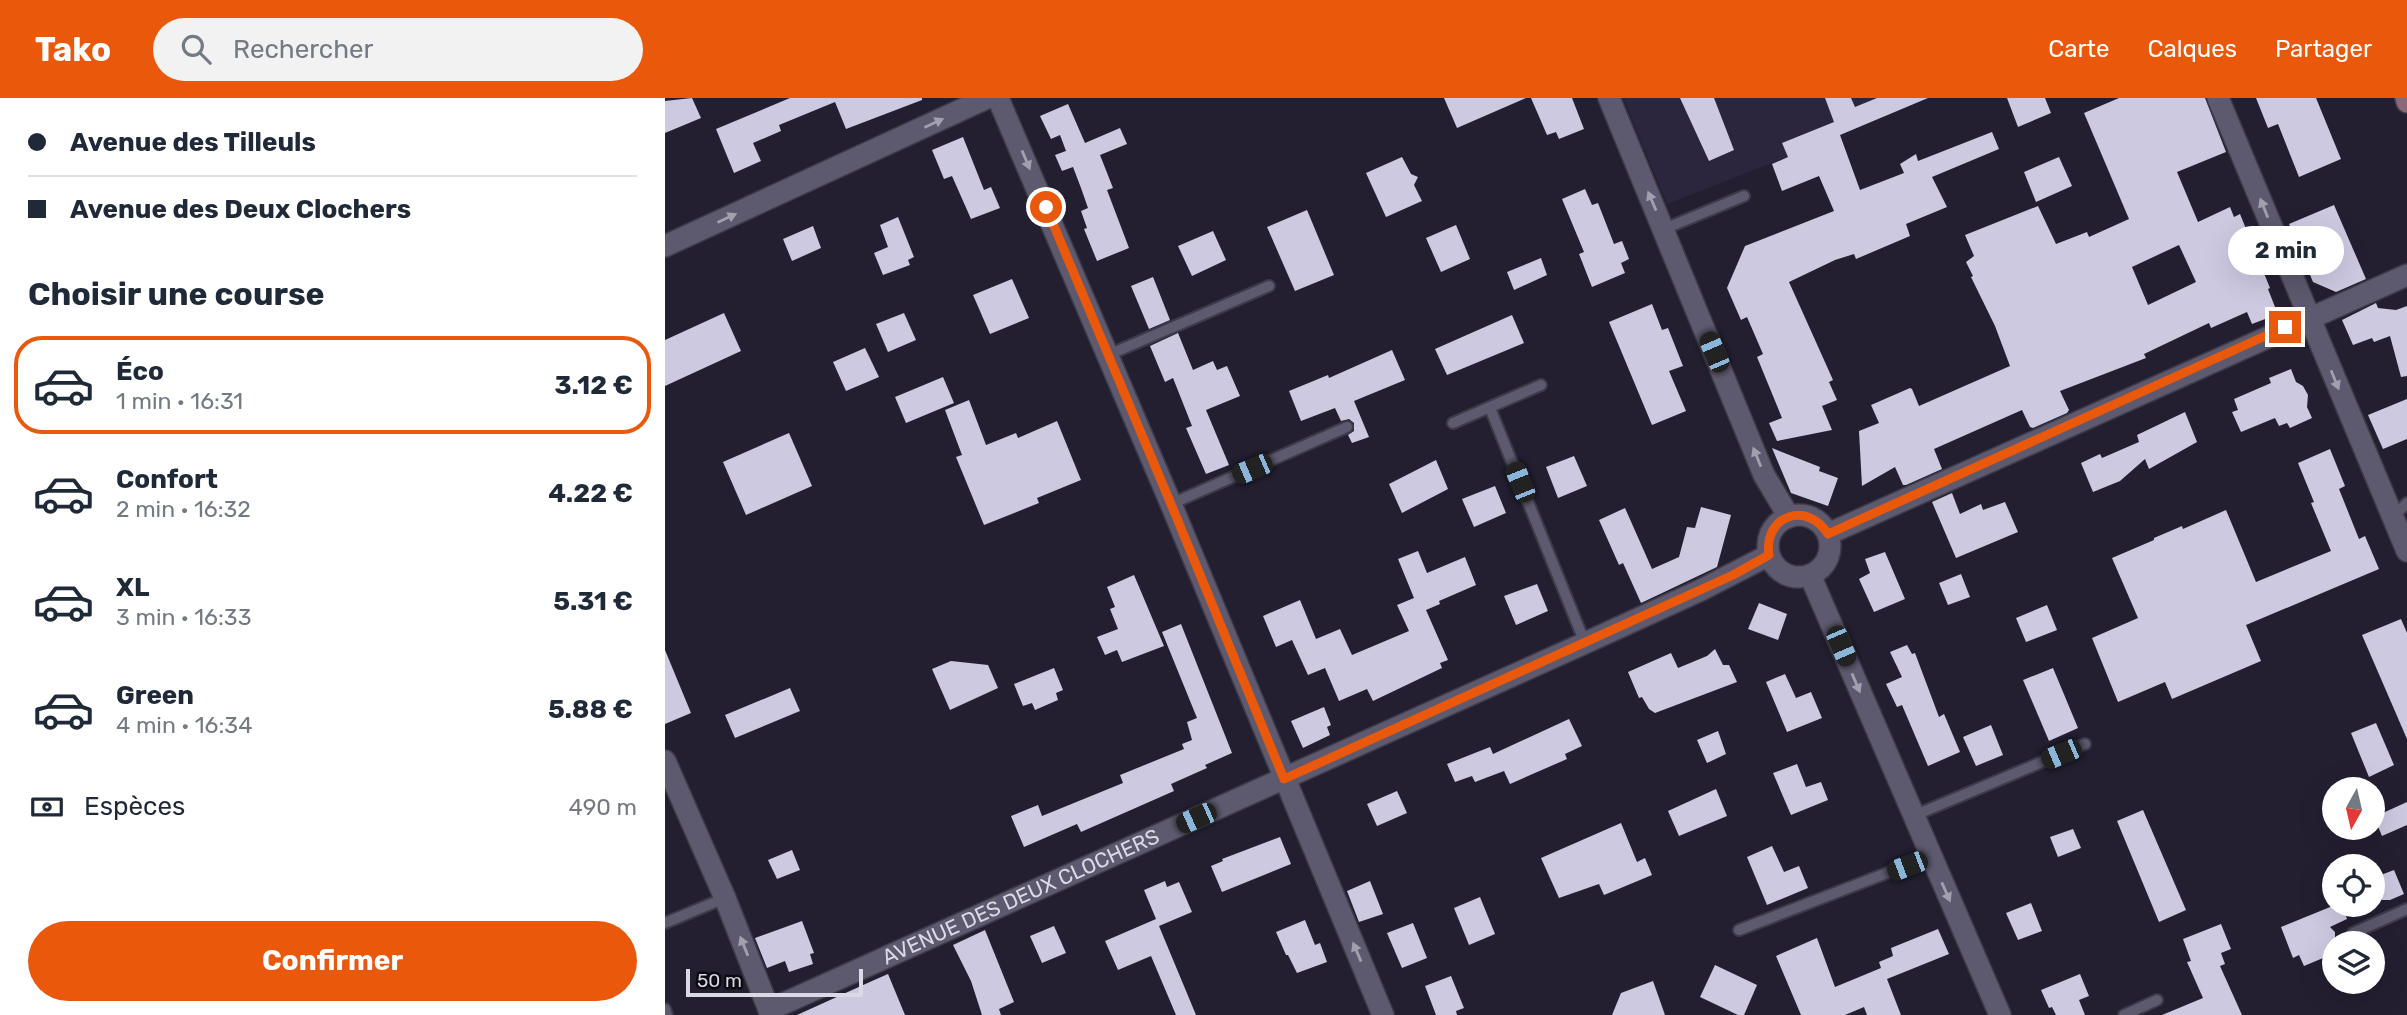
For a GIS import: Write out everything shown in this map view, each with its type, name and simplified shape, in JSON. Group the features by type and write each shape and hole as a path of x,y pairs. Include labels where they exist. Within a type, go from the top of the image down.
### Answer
{"street":[{"path":"665,246 987,98"},
{"path":"998,98 1171,504 1383,1015"},
{"path":"1609,98 1764,475 1789,517"},
{"path":"2218,98 2309,317 2399,510 2407,551"},
{"path":"1828,534 2407,275"},
{"path":"1798,515 1816,520 1828,534 1829,554 1826,563 1810,575 1790,576 1781,572 1769,555 1769,537 1780,521 1789,517 1798,515"},
{"name":"AVENUE DES DEUX CLOCHERS","path":"770,1012 1701,590 1769,555"},
{"path":"1810,575 2000,1015"},
{"path":"665,761 725,898 770,1012"}],"lane":[{"path":"1664,229 1744,196"},
{"path":"1108,355 1269,286"},
{"path":"1453,422 1541,385"},
{"path":"1490,408 1585,643"},
{"path":"1171,504 1347,427"},
{"path":"1913,816 2085,744"},
{"path":"1739,930 1931,856"},
{"path":"665,923 725,898"},
{"path":"2358,931 2407,909"},
{"path":"2124,1015 2157,1000"},
{"path":"665,1009 667,1015"}],"shaded area":[{"path":"1623,98 1914,98 1916,103 1667,204"}],"building":[{"path":"692,98 701,118 665,133 665,101"},
{"path":"790,98 922,100 846,129 835,102 779,125 781,131 753,143 761,161 734,173 716,129"},
{"path":"1444,98 1526,98 1457,128"},
{"path":"1531,98 1572,98 1584,129 1559,139 1556,132 1547,135"},
{"path":"1680,98 1714,98 1734,150 1709,161"},
{"path":"1825,98 1851,98 1855,107 1877,98 1928,98 1840,135 1860,190 1904,173 1900,164 1916,154 1918,161 1992,132 1999,149 1932,177 1947,207 1906,224 1910,236 1856,259 1854,254 1835,260 1789,282 1833,380 1829,382 1837,400 1822,406 1832,430 1777,441 1769,423 1782,418 1757,357 1763,354 1747,317 1741,320 1727,288 1745,246 1834,211 1819,176 1782,191 1772,164 1788,157 1782,143 1834,122"},
{"path":"2007,98 2045,98 2051,113 2018,127"},
{"path":"2119,98 2205,98 2226,152 2177,172 2198,222 2230,207 2234,217 2240,214 2270,288 2268,289 2275,307 2273,316 2252,324 2247,312 2211,328 2209,323 2144,354 2146,358 2060,391 2069,410 2067,413 2033,428 2022,410 1934,449 1942,469 1903,485 1895,467 1862,486 1859,431 1879,423 1871,405 1910,388 1919,406 2010,366 1995,326 1971,277 1973,276 1966,262 1974,256 1965,235 2038,206 2056,244 2087,232 2089,237 2129,219 2084,113","holes":["2179,245 2196,282 2148,305 2132,267"]},
{"path":"2256,98 2316,98 2341,159 2299,177 2278,124 2268,128"},
{"path":"1068,104 1085,143 1120,128 1127,144 1100,155 1113,188 1107,190 1129,248 1097,261 1084,229 1087,228 1081,211 1088,208 1073,167 1062,171 1055,155 1066,151 1060,135 1051,139 1040,116"},
{"path":"963,137 984,190 991,187 1000,208 971,219 952,176 944,179 932,150"},
{"path":"1402,157 1411,174 1418,177 1414,185 1422,201 1386,217 1366,173"},
{"path":"2059,157 2072,186 2036,202 2024,172"},
{"path":"1585,189 1592,205 1598,203 1614,244 1622,241 1629,259 1621,263 1625,273 1592,287 1579,254 1584,252 1562,199"},
{"path":"2334,205 2366,279 2336,292 2313,282 2289,224"},
{"path":"1307,210 1334,275 1295,291 1267,227"},
{"path":"898,217 914,257 908,260 910,265 883,275 874,253 888,247 880,225"},
{"path":"1456,225 1470,259 1441,272 1426,238"},
{"path":"813,226 821,248 792,261 783,239"},
{"path":"1213,231 1226,260 1192,276 1178,246"},
{"path":"1541,258 1547,275 1514,290 1507,272"},
{"path":"1153,277 1170,320 1149,329 1131,286"},
{"path":"1012,279 1029,318 990,334 973,295"},
{"path":"2376,303 2378,308 2396,310 2407,306 2407,376 2401,377 2390,336 2374,342 2372,338 2353,345 2342,320"},
{"path":"1652,304 1662,330 1668,328 1683,366 1669,371 1686,411 1652,425 1609,322"},
{"path":"724,313 741,351 665,386 665,340"},
{"path":"904,313 916,340 888,352 876,324"},
{"path":"1512,315 1524,343 1447,375 1435,349"},
{"path":"1178,333 1193,370 1213,361 1217,370 1227,366 1240,396 1206,410 1229,465 1206,474 1186,428 1192,426 1173,378 1165,382 1150,346"},
{"path":"865,348 879,377 846,391 833,362"},
{"path":"1392,350 1405,380 1354,401 1369,437 1352,443 1348,435 1354,431 1354,423 1349,419 1341,421 1335,408 1301,421 1289,391 1328,375 1329,378"},
{"path":"2291,369 2296,382 2303,386 2308,395 2307,407 2312,418 2290,428 2287,423 2279,426 2275,418 2241,432 2232,412 2238,410 2234,399 2271,383 2269,378"},
{"path":"943,377 954,403 906,423 895,397"},
{"path":"2407,399 2407,439 2383,449 2368,415"},
{"path":"969,400 986,445 1016,433 1018,438 1057,421 1081,480 1037,498 1039,503 984,525 956,457 962,455 945,410"},
{"path":"2185,412 2197,442 2149,469 2145,459 2120,481 2093,492 2081,463 2100,454 2102,458 2139,442 2137,435"},
{"path":"789,433 812,486 746,515 723,462"},
{"path":"1772,448 1820,467 1819,471 1838,478 1828,506 1791,493"},
{"path":"2330,449 2345,486 2339,489 2359,539 2365,536 2379,569 2246,625 2261,661 2172,699 2165,682 2118,702 2092,638 2138,618 2112,558 2182,526 2183,529 2226,510 2256,582 2331,551 2298,463"},
{"path":"1574,456 1587,486 1558,498 1546,467"},
{"path":"1436,460 1448,489 1402,513 1389,484"},
{"path":"1495,486 1506,513 1474,527 1462,499"},
{"path":"1952,493 1960,514 1981,504 1983,510 2005,502 2018,532 1956,558 1932,502"},
{"path":"1701,507 1731,515 1717,567 1641,603 1623,563 1619,565 1599,520 1625,508 1652,569 1679,557 1687,527 1695,528"},
{"path":"1418,551 1427,573 1465,557 1476,585 1439,601 1440,604 1426,610 1448,660 1440,663 1442,668 1373,701 1367,689 1339,701 1325,668 1308,675 1292,640 1276,647 1263,616 1300,600 1316,639 1340,629 1352,655 1409,631 1397,605 1414,598 1398,559"},
{"path":"1885,552 1905,599 1874,612 1859,579 1870,573 1865,559"},
{"path":"1961,574 1970,597 1948,605 1939,583"},
{"path":"1134,575 1164,646 1122,662 1117,650 1105,655 1097,637 1118,629 1110,609 1115,607 1107,587"},
{"path":"1537,584 1548,611 1516,625 1504,596"},
{"path":"1759,603 1787,614 1778,640 1748,629"},
{"path":"2047,605 2057,630 2026,642 2016,618"},
{"path":"2401,619 2407,633 2407,739 2362,635"},
{"path":"1181,624 1232,753 1171,784 1174,791 1081,832 1077,824 1024,847 1011,816 1038,805 1042,816 1123,783 1120,775 1184,749 1182,744 1192,740 1187,722 1197,718 1162,632"},
{"path":"1907,645 1912,654 1915,653 1939,717 1944,714 1960,752 1928,766 1902,705 1897,707 1886,684 1902,677 1890,652"},
{"path":"1715,649 1723,665 1729,665 1737,682 1655,713 1649,709 1642,697 1639,698 1628,672 1671,653 1678,668 1707,656"},
{"path":"665,650 691,713 665,724"},
{"path":"951,661 988,665 998,688 950,710 932,669"},
{"path":"1054,668 1063,690 1056,693 1058,700 1035,710 1032,703 1023,706 1014,684"},
{"path":"2053,668 2078,728 2049,741 2023,680"},
{"path":"1785,674 1796,698 1811,692 1822,718 1787,732 1766,682"},
{"path":"790,688 800,711 735,738 725,715"},
{"path":"1324,707 1331,725 1327,727 1330,735 1303,748 1291,721"},
{"path":"1569,719 1582,746 1565,754 1567,759 1510,784 1504,771 1475,782 1472,776 1455,782 1447,764 1490,747 1493,754"},
{"path":"2376,723 2394,765 2369,777 2351,733"},
{"path":"1991,725 2003,755 1976,766 1963,737"},
{"path":"1718,731 1726,754 1707,763 1697,740"},
{"path":"1797,764 1806,787 1821,782 1828,800 1791,815 1773,773"},
{"path":"1716,789 1727,816 1679,836 1668,811"},
{"path":"1397,791 1407,813 1377,826 1367,804"},
{"path":"2407,802 2407,825 2385,835 2385,812"},
{"path":"2143,810 2186,910 2159,922 2117,821"},
{"path":"1621,823 1637,862 1645,858 1652,875 1604,895 1599,884 1559,898 1541,858"},
{"path":"2073,829 2081,848 2058,857 2050,837"},
{"path":"1280,837 1291,864 1222,892 1211,866 1223,861 1222,859"},
{"path":"1772,846 1784,872 1799,866 1808,888 1767,905 1747,857"},
{"path":"792,850 800,870 777,879 768,860"},
{"path":"2394,870 2404,894 2385,900 2385,873"},
{"path":"1165,881 1167,887 1179,882 1192,912 1159,926 1196,1015 1176,1015 1151,956 1118,970 1105,941 1156,919 1144,890"},
{"path":"1370,881 1383,914 1359,922 1347,891"},
{"path":"1480,897 1495,934 1469,945 1454,908"},
{"path":"2031,903 2042,931 2018,940 2006,913"},
{"path":"2322,910 2322,917 2347,919 2330,927 2334,931 2322,931 2322,958 2304,966 2299,955 2293,958 2281,927"},
{"path":"1305,920 1315,945 1320,943 1327,962 1297,973 1276,932"},
{"path":"802,921 814,953 810,954 813,964 789,972 785,961 767,968 755,938"},
{"path":"1413,923 1427,958 1402,968 1387,933"},
{"path":"2221,924 2231,949 2221,953 2225,964 2220,966 2242,1015 2162,1015 2203,998 2187,962 2191,961 2183,939"},
{"path":"1054,926 1066,953 1042,963 1030,936"},
{"path":"1938,929 1949,954 1887,979 1901,1015 1867,1015 1864,1007 1845,1015 1801,1015 1776,956 1817,938 1835,987 1881,968 1879,962 1893,956 1891,948"},
{"path":"985,930 1014,1002 999,1009 1001,1015 982,1015 971,981 953,945"},
{"path":"1715,965 1757,985 1744,1015 1738,1015 1700,997"},
{"path":"888,974 905,1015 797,1015 872,981"},
{"path":"2080,974 2089,996 2079,1000 2085,1015 2056,1015 2052,1007 2049,1008 2041,990"},
{"path":"1451,976 1464,1008 1456,1011 1457,1015 1436,1015 1425,986"},
{"path":"1653,981 1665,1015 1612,1015 1621,993"}],"route":[{"path":"1046,207 1284,779 1733,575 1769,555 1769,537 1780,521 1798,515 1807,516 1816,520 1828,534 2285,327"}]}
